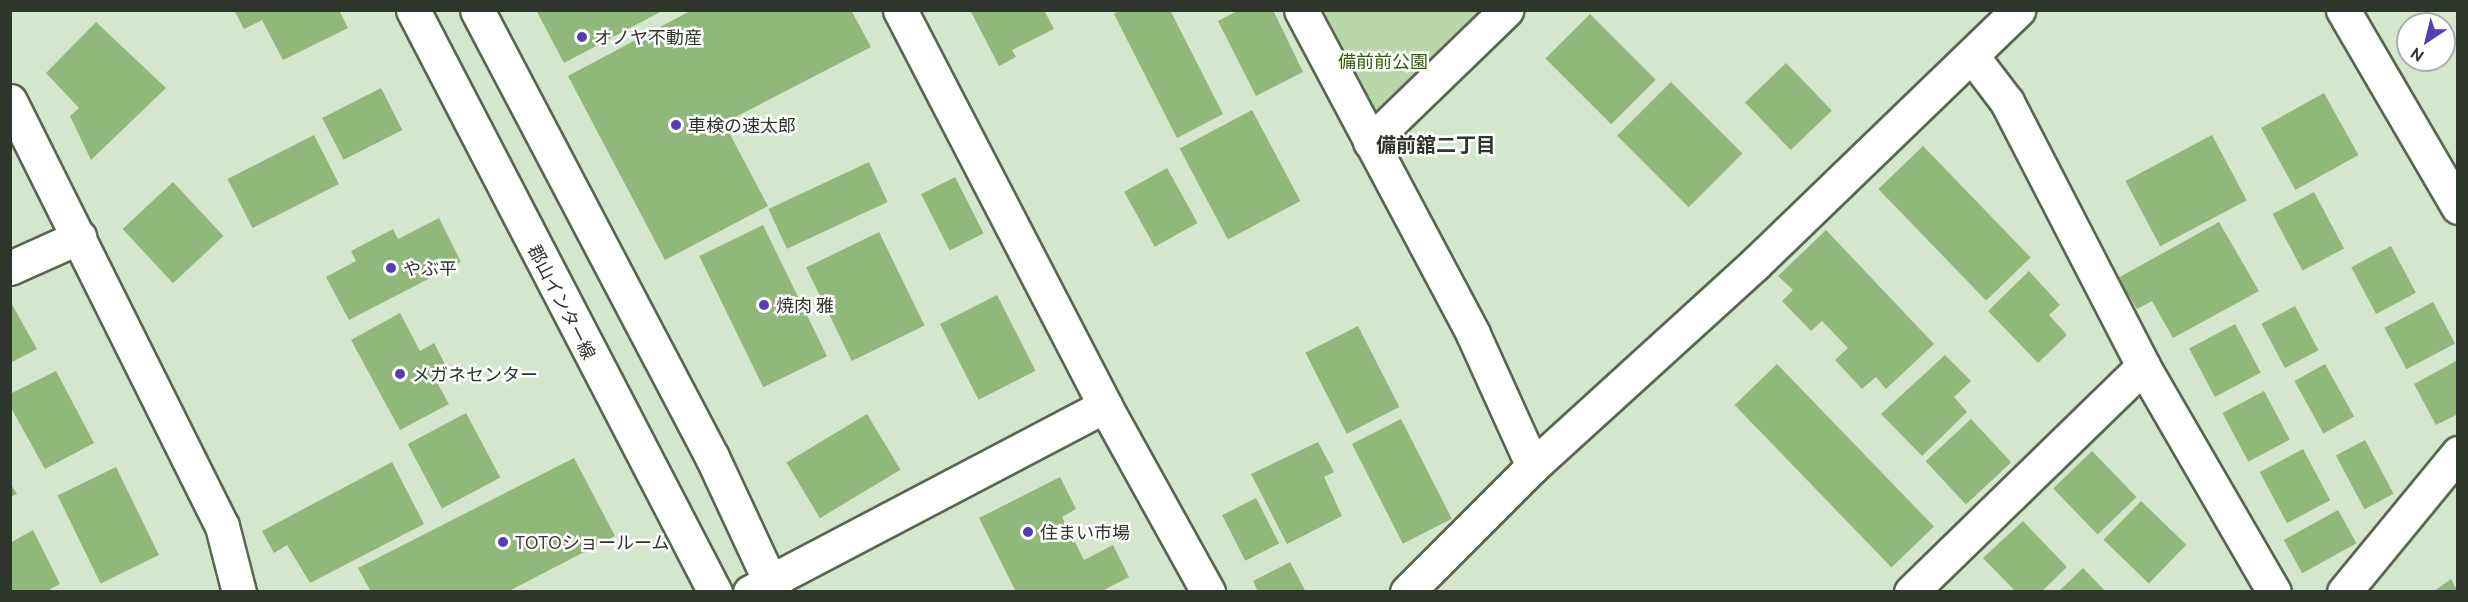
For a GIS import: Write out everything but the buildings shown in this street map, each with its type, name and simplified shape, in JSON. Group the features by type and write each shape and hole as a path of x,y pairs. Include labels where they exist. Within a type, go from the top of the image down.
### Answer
{"street":[{"name":"郡山インター線","path":"413,10 715,591"},
{"path":"477,10 712,457 765,588 1105,406"},
{"path":"900,10 1105,406 1208,591"},
{"path":"1301,10 1473,334 1533,466"},
{"path":"1370,142 1506,10"},
{"path":"1407,591 1533,466 1755,264 2018,10"},
{"path":"2343,10 2457,207"},
{"path":"1972,56 2007,102 2143,366 2274,591"},
{"path":"10,101 222,526 239,591"},
{"path":"10,268 79,237"},
{"path":"1911,591 2143,366"},
{"path":"2344,591 2457,453"}],"green space":[{"name":"備前前公園","path":"1300,11 1506,11 1370,142"}],"place":[{"name":"オノヤ不動産","path":"582,37"},
{"name":"車検の速太郎","path":"676,125"},
{"name":"やぶ平","path":"391,268"},
{"name":"焼肉 雅","path":"764,305"},
{"name":"メガネセンター","path":"400,374"},
{"name":"住まい市場","path":"1028,532"},
{"name":"TOTOショールーム","path":"503,542"}],"district":[{"name":"備前舘二丁目","path":"1436,144"}]}
